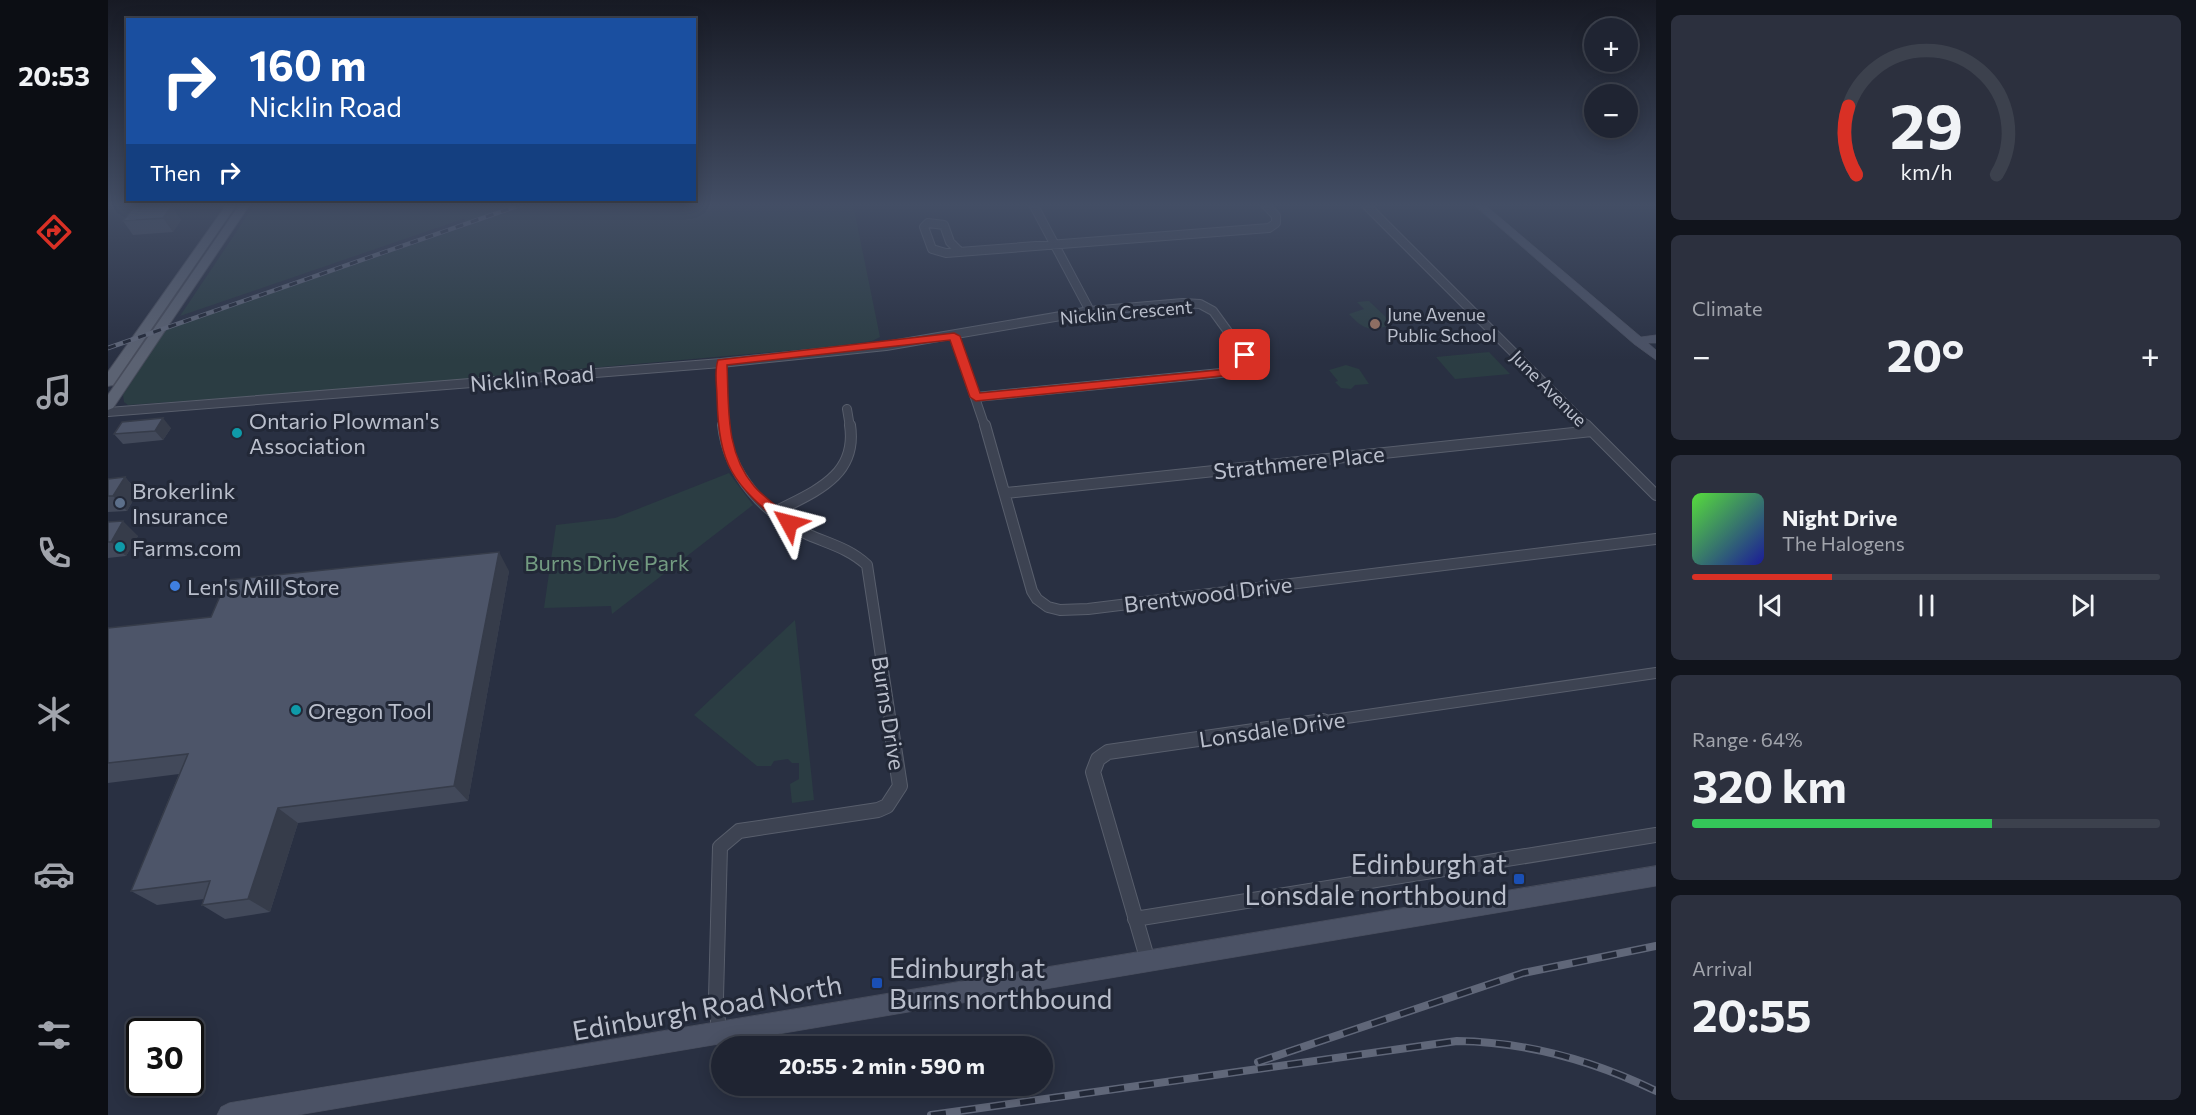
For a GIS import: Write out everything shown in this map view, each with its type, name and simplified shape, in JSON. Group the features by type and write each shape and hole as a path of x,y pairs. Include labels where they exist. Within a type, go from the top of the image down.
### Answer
{"main road":[{"path":"108,382 196,256"},
{"path":"108,405 210,256"},
{"path":"1539,256 1656,356"},
{"path":"1638,341 1656,339"},
{"name":"Edinburgh Road North","path":"229,1115 1656,876"}],"street":[{"path":"1060,256 1090,311"},
{"name":"June Avenue","path":"1417,256 1656,495"},
{"name":"Nicklin Crescent","path":"954,336 1090,311 1183,303 1200,304 1213,311 1245,355 1246,362 1242,368 1231,372 976,397"},
{"name":"Nicklin Road","path":"108,412 722,363 954,336"},
{"name":"Brentwood Drive","path":"954,336 976,397 1006,494 1035,598 1045,606 1060,610 1656,538"},
{"name":"Burns Drive","path":"719,1034 716,964 720,847 739,831 878,810 887,806 900,786 867,565 857,556 804,532 775,512 749,489 728,452 724,433 722,363"},
{"path":"775,512 825,484 843,469 853,446 847,409"},
{"name":"Strathmere Place","path":"1006,494 1592,431"},
{"name":"Lonsdale Drive","path":"1148,961 1094,772 1098,759 1108,752 1656,673"},
{"path":"1135,919 1656,835"}],"green space":[{"path":"220,256 355,256 180,316"},
{"path":"380,256 864,256 880,337 872,341 830,347 328,391 128,405 124,402 123,395 164,332"},
{"path":"1369,301 1392,323 1380,328 1369,328 1349,314 1364,309 1357,302"},
{"path":"1489,352 1510,374 1455,379 1436,357"},
{"path":"1346,365 1359,369 1369,384 1355,385 1351,389 1341,388 1329,370"},
{"name":"Burns Drive Park","path":"729,473 753,505 612,614 611,606 544,608 556,525 615,518"},
{"path":"795,620 814,800 792,803 790,784 799,779 799,763 792,763 788,759 774,761 771,766 757,766 694,715"}],"building":[{"path":"163,418 155,431 114,434 122,422"},
{"path":"125,477 113,496 108,496 108,479"},
{"path":"123,521 111,542 108,542 108,522"},
{"name":"Oregon Tool","path":"499,552 454,786 278,808 248,899 202,905 210,881 131,891 188,754 108,763 108,628 211,617 227,580"}],"railway":[{"path":"108,348 373,256"},
{"path":"1258,1062 1523,973 1656,946"},
{"path":"931,1115 1457,1041 1509,1045 1559,1055 1608,1070 1656,1091"}],"place":[{"name":"June Avenue Public School","path":"1375,324"},
{"name":"Ontario Plowman's Association","path":"237,433"},
{"name":"Brokerlink Insurance","path":"120,503"},
{"name":"Farms.com","path":"120,547"},
{"name":"Len's Mill Store","path":"175,586"},
{"name":"Oregon Tool","path":"296,710"},
{"name":"Edinburgh at Lonsdale northbound","path":"1519,879"},
{"name":"Edinburgh at Burns northbound","path":"877,983"}],"route":[{"path":"789,523 749,489 728,452 724,433 722,363 886,346 954,336 976,397 1231,372 1242,368 1246,362 1245,355"}]}
